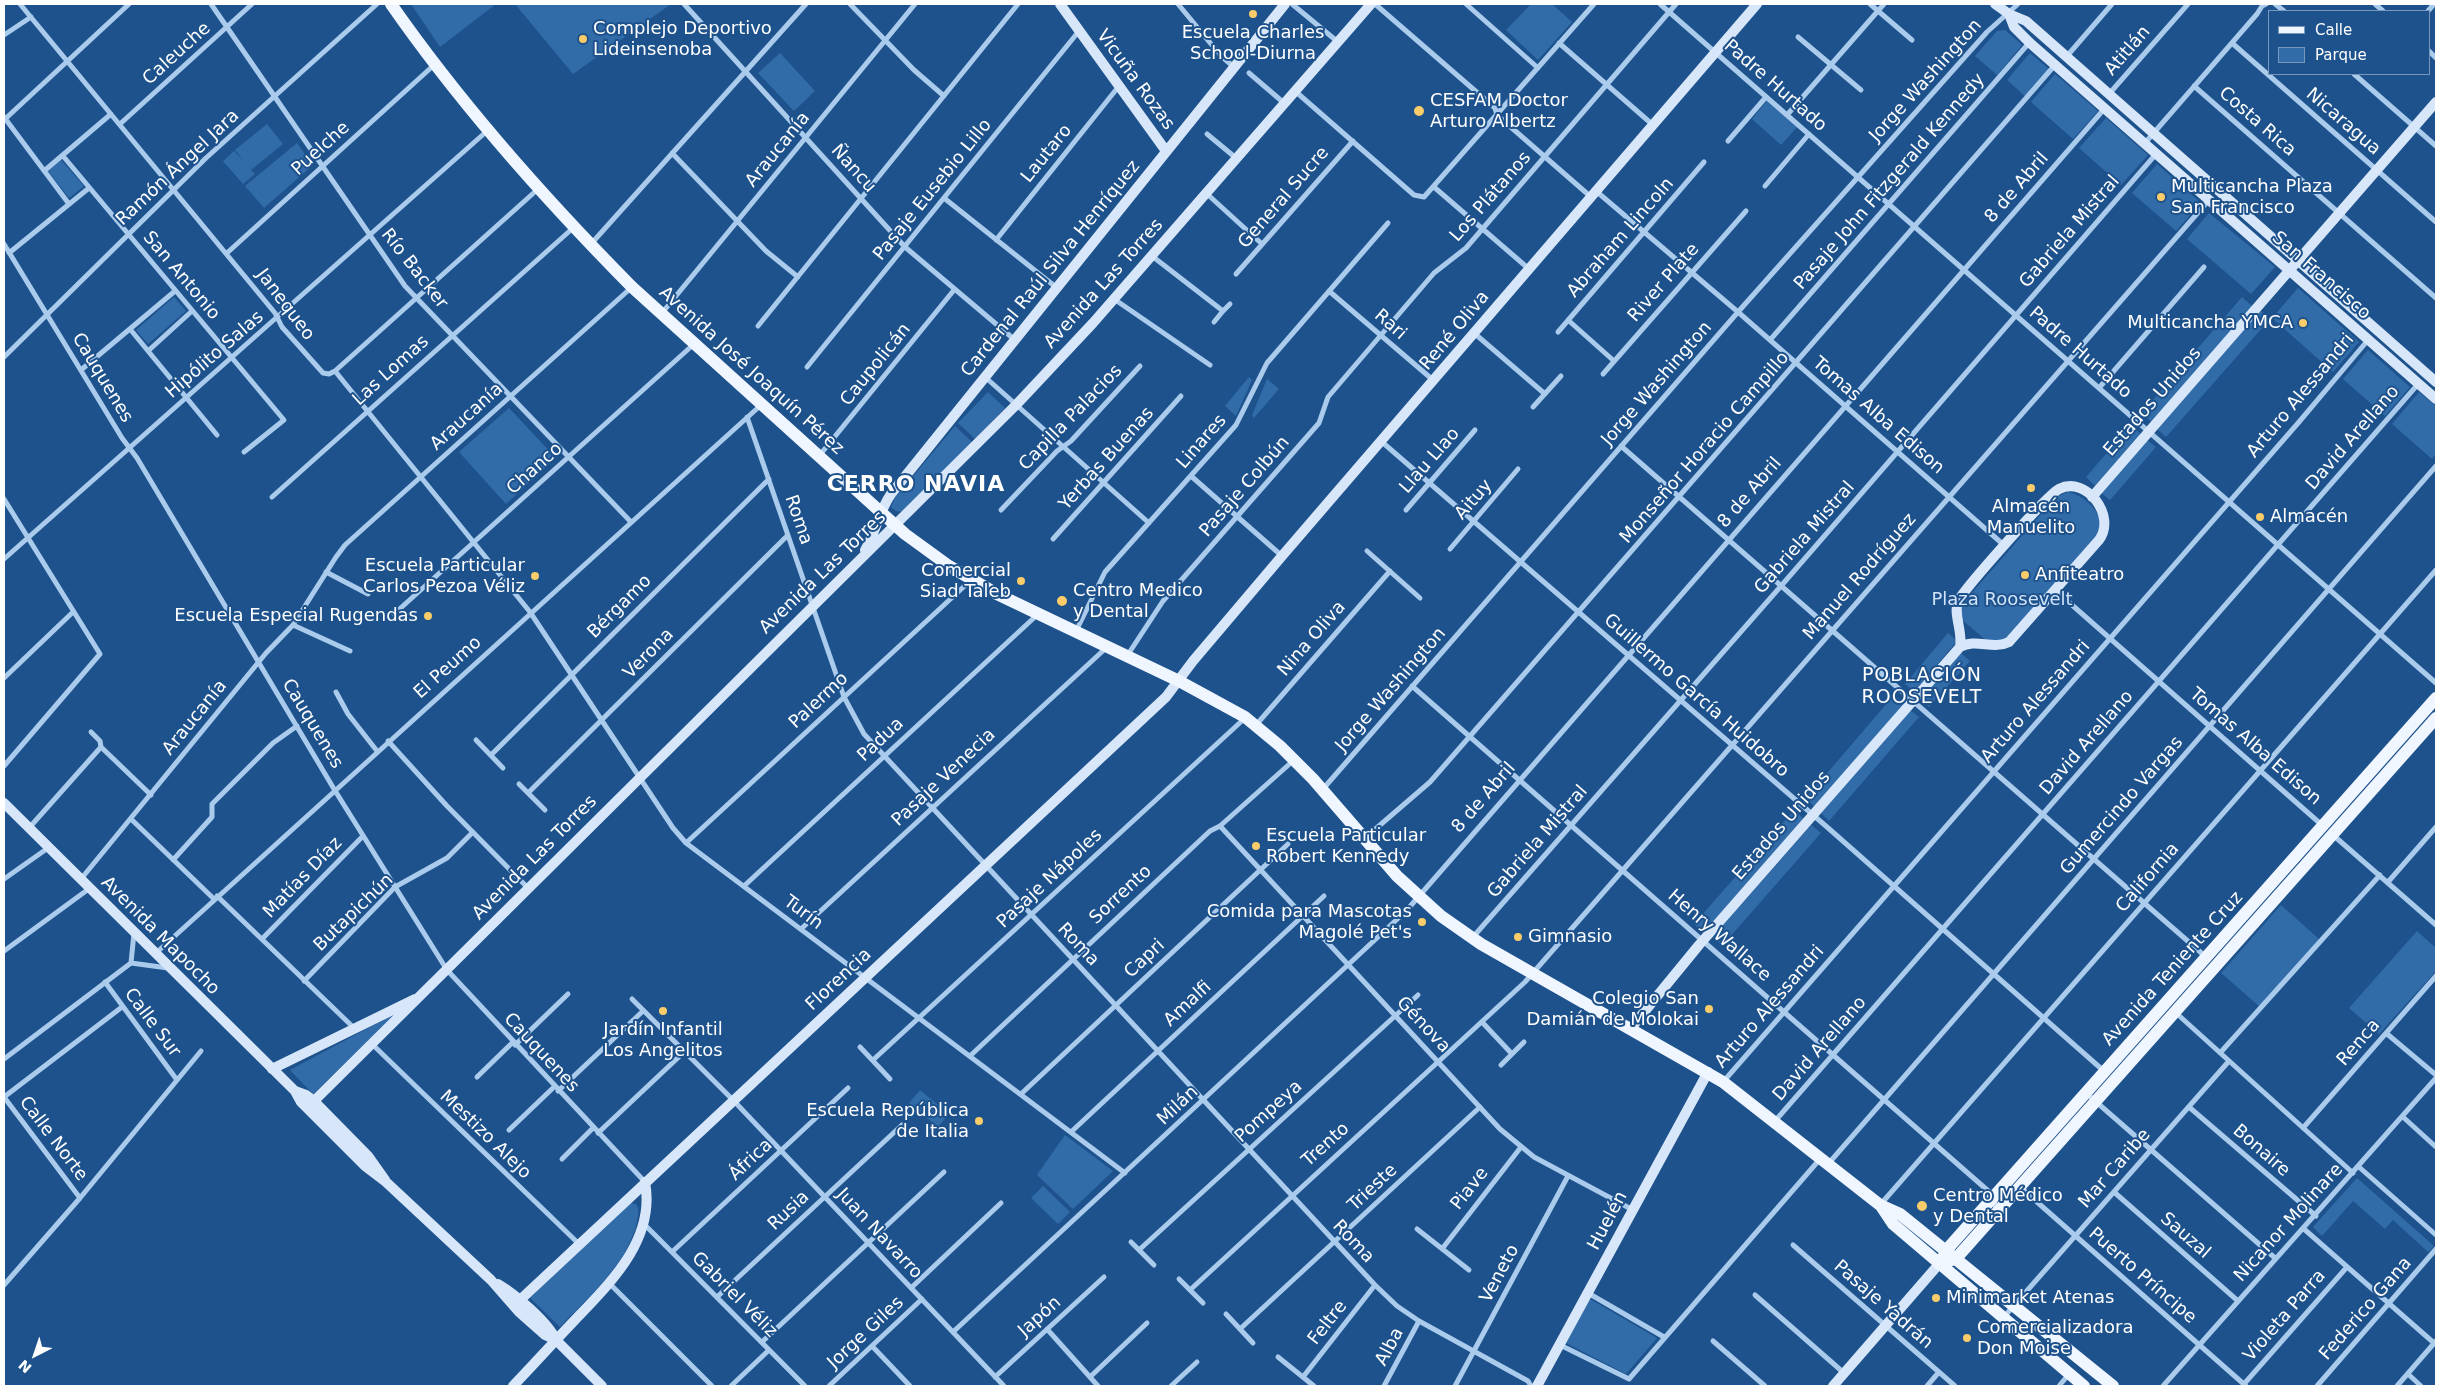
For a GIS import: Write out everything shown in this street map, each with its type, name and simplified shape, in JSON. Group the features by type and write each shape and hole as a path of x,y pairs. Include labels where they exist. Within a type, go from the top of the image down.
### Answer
{"main road":[{"name":"Avenida José Joaquín Pérez","path":"391,4 434,65 487,131 590,245 662,314 895,526 971,579 1038,615 1179,681 1251,721 1294,759 1323,789 1364,838 1418,897 1472,938 1723,1082 1880,1205 1900,1214 2113,1386"},
{"name":"Vicuña Rozas","path":"1060,4 1166,152"},
{"name":"Cardenal Raúl Silva Henríquez","path":"857,564 874,536 891,494 1286,4"},
{"name":"Avenida Las Torres","path":"314,1101 373,1046 640,776 857,564 1016,405 1114,299 1295,90 1373,4"},
{"name":"René Oliva","path":"1179,681 1193,660 1757,4"},
{"name":"San Francisco","path":"1995,4 2009,14 2026,22 2436,382"},
{"name":"San Francisco","path":"2009,14 2014,27 2055,65 2435,396"},
{"name":"Estados Unidos","path":"2092,496 2436,102"},
{"path":"2067,487 2077,488 2092,496 2104,514 2105,530 2099,540 2009,642 1998,646 1968,643 1960,647 1959,623 1956,609 1960,598 2005,546 2058,490 2067,487"},
{"path":"1959,623 1969,635 1983,644"},
{"name":"Estados Unidos","path":"1631,1028 1703,940 1960,647"},
{"name":"Florencia","path":"520,1300 1166,697 1179,681"},
{"name":"Avenida Teniente Cruz","path":"1950,1255 1994,1196 2091,1097 2328,830 2436,698"},
{"name":"Avenida Teniente Cruz","path":"1950,1255 1996,1213 2020,1187 2091,1097 2105,1072 2170,1008 2206,957 2436,718"},
{"name":"Avenida Mapocho","path":"4,803 294,1091 304,1106 365,1166 386,1182 491,1280 519,1312 545,1335 556,1340"},
{"name":"Avenida Las Torres","path":"272,1069 422,995"},
{"name":"Huelén","path":"1537,1386 1708,1072"},
{"name":"Avenida Mapocho","path":"294,1091 306,1095 314,1101 375,1164 386,1182"},
{"path":"514,1386 609,1283 631,1254 644,1223 647,1200 645,1182"},
{"name":"Avenida José Joaquín Pérez","path":"1880,1205 1893,1224 2084,1386"},
{"path":"1833,1386 1939,1264 1950,1255"},
{"name":"Avenida Mapocho","path":"491,1280 520,1300 551,1331 556,1340 602,1386"},
{"path":"519,1312 520,1300"}],"street":[{"name":"Janequeo","path":"20,4 226,253 278,318 282,327 320,371 326,374 335,371"},
{"path":"69,204 4,118 128,4"},
{"name":"Río Backer","path":"211,4 415,299 631,522"},
{"name":"Caleuche","path":"120,124 252,4"},
{"name":"Ramón Ángel Jara","path":"4,357 173,189 377,4"},
{"name":"Ñancu","path":"684,4 905,247 1015,340"},
{"path":"590,245 806,4"},
{"path":"850,4 914,70 944,96"},
{"name":"Araucanía","path":"662,314 914,4"},
{"path":"758,326 1018,4"},
{"path":"1178,4 1221,56 1234,68"},
{"path":"1292,4 1338,42"},
{"name":"Tomas Alba Edison","path":"1373,4 1495,108 1497,115 1545,156 1644,232 1692,272 2005,546"},
{"path":"1466,4 1538,68"},
{"path":"1295,90 1414,195 1421,197 1427,195 1594,4"},
{"name":"Padre Hurtado","path":"1660,4 2436,683"},
{"name":"Los Plátanos","path":"1381,335 1434,273 1463,252 1676,4"},
{"path":"1870,4 1912,40"},
{"path":"1787,115 1884,4"},
{"name":"Jorge Washington","path":"1323,789 1738,312 1987,32 2018,4"},
{"path":"2066,57 2112,4"},
{"name":"Atitlán","path":"2108,94 2188,4"},
{"path":"2144,143 2264,5 2254,4"},
{"path":"4,35 31,17"},
{"name":"Pasaje Eusebio Lillo","path":"807,367 1080,31"},
{"path":"1798,38 1861,90"},
{"name":"Pasaje John Fitzgerald Kennedy","path":"1770,340 2030,42"},
{"path":"1560,43 1653,125"},
{"name":"Nicaragua","path":"2232,43 2268,75"},
{"name":"Puelche","path":"226,253 434,65"},
{"name":"Monseñor Horacio Campillo","path":"1364,838 1423,789 1680,498 2055,65"},
{"path":"1249,73 1284,103"},
{"name":"Nicaragua","path":"2269,75 2436,222"},
{"path":"2355,75 2436,146"},
{"name":"Lautaro","path":"996,240 1119,86"},
{"name":"Costa Rica","path":"2194,86 2436,298"},
{"path":"1728,141 1766,97"},
{"name":"8 de Abril","path":"1418,897 2105,108"},
{"path":"44,171 112,114"},
{"name":"Hipólito Salas","path":"4,559 232,359 487,131"},
{"path":"1207,134 1236,158"},
{"path":"1765,186 1809,134"},
{"name":"General Sucre","path":"1236,274 1352,141"},
{"path":"672,153 766,251 798,276"},
{"name":"Gabriela Mistral","path":"1472,938 1681,701 2156,154"},
{"name":"San Antonio","path":"62,156 284,420 244,452"},
{"name":"Abraham Lincoln","path":"1558,332 1704,162"},
{"path":"1434,187 1529,269"},
{"path":"9,253 89,188"},
{"path":"530,612 335,371 538,189"},
{"path":"1206,193 1262,244"},
{"path":"944,198 1057,288"},
{"name":"Manuel Rodríguez","path":"1532,973 2209,200"},
{"name":"River Plate","path":"1603,374 1746,211"},
{"name":"Linares","path":"1075,633 1101,577 1239,421 1267,363 1388,223"},
{"name":"Las Lomas","path":"272,497 574,227"},
{"name":"Cauquenes","path":"4,244 130,448 334,789 447,970 556,1089 645,1182"},
{"path":"1152,256 1223,312"},
{"path":"2099,388 2204,267"},
{"name":"Araucanía","path":"81,880 259,662 293,625 345,545 632,286"},
{"name":"Caupolicán","path":"819,456 954,290"},
{"path":"81,370 175,291"},
{"name":"Rari","path":"1329,291 1434,381"},
{"path":"1114,299 1210,365"},
{"path":"1214,322 1230,304"},
{"path":"148,351 192,311"},
{"path":"1568,320 1614,360"},
{"path":"130,329 217,435"},
{"path":"1474,333 1545,394"},
{"name":"Pasaje Colbún","path":"1126,657 1157,608 1319,423 1328,397 1381,335"},
{"name":"Arturo Alessandri","path":"1723,1082 2229,502 2368,339"},
{"name":"Chanco","path":"394,614 694,343"},
{"name":"Capilla Palacios","path":"1001,510 1071,441 1140,366"},
{"path":"1533,407 1561,376"},
{"path":"985,377 1148,523"},
{"name":"David Arellano","path":"1775,1122 2419,383"},
{"name":"Yerbas Buenas","path":"1053,539 1181,396"},
{"name":"El Peumo","path":"155,953 334,789 762,404"},
{"name":"Roma","path":"747,417 844,697 857,724 884,756 1072,960 1375,1286 1397,1306 1528,1381 1531,1386"},
{"name":"Llau Llao","path":"1406,510 1475,430"},
{"name":"Guillermo García Huidobro","path":"1382,442 1813,815 2105,1072"},
{"path":"1621,446 2206,957"},
{"name":"Gumercindo Vargas","path":"1560,1345 1628,1379 1824,1161 1885,1099 2436,466"},
{"name":"Aituy","path":"1450,548 1518,469"},
{"path":"1191,476 1282,556"},
{"name":"Bérgamo","path":"490,755 769,479"},
{"path":"4,499 100,654 4,766"},
{"name":"Verona","path":"528,793 788,535"},
{"path":"1367,551 1420,598"},
{"name":"California","path":"1880,1205 2045,1019 2144,903 2436,570"},
{"name":"Nina Oliva","path":"1251,721 1390,571"},
{"path":"326,572 368,594"},
{"name":"Palermo","path":"686,843 971,579"},
{"name":"Tomas Alba Edison","path":"2055,590 2436,925"},
{"path":"4,678 73,612"},
{"name":"Turín","path":"530,612 673,828 686,843 1125,1173"},
{"name":"Padua","path":"744,886 1038,615"},
{"path":"293,625 350,652"},
{"name":"Pasaje Venecia","path":"801,928 1106,647"},
{"name":"Henry Wallace","path":"1412,686 1994,1196"},
{"path":"336,692 348,714 377,751"},
{"name":"Pasaje Nápoles","path":"873,1060 1031,914 1251,721"},
{"path":"173,860 212,816 212,804 273,743 297,726"},
{"path":"91,732 100,741 101,747 150,795"},
{"path":"476,740 503,768"},
{"path":"388,741 528,888"},
{"path":"29,828 101,747"},
{"name":"Sorrento","path":"970,1056 1210,831 1220,826 1294,759"},
{"path":"520,784 545,810"},
{"path":"131,819 354,1028"},
{"name":"Génova","path":"1220,826 1480,1107 1520,1147 1568,1176 1633,1210"},
{"path":"2388,882 2434,834 2436,827"},
{"name":"Butapichún","path":"304,981 395,887 447,858 473,832"},
{"name":"Matías Díaz","path":"262,940 363,836"},
{"name":"Capri","path":"1020,1094 1288,844"},
{"path":"4,879 48,848"},
{"path":"2220,1053 2380,875"},
{"path":"4,952 90,888"},
{"name":"Amalfi","path":"1071,1132 1324,896"},
{"name":"Milán","path":"953,1332 1349,966 1418,897"},
{"path":"131,963 134,932"},
{"path":"4,1059 131,963 171,969"},
{"name":"Trento","path":"1190,1290 1482,1022 1532,973"},
{"name":"Renca","path":"2303,1128 2436,976"},
{"name":"Calle Sur","path":"105,982 177,1080"},
{"path":"477,1077 568,994"},
{"name":"Pompeya","path":"1139,1250 1418,995"},
{"name":"Juan Navarro","path":"632,999 733,1100 1004,1386"},
{"path":"4,1097 122,1007"},
{"path":"2170,1008 2354,1173"},
{"path":"509,1130 644,1011"},
{"path":"1482,1022 1512,1054"},
{"path":"2386,1033 2436,1077"},
{"path":"1501,1065 1524,1042"},
{"name":"Mestizo Alejo","path":"373,1046 579,1244"},
{"path":"860,1047 890,1079"},
{"path":"4,1285 80,1198 202,1051"},
{"path":"598,1133 684,1052"},
{"name":"Mar Caribe","path":"2003,1318 2229,1061"},
{"name":"Nicanor Molinare","path":"2163,1386 2275,1258 2354,1173 2436,1077"},
{"name":"África","path":"672,1252 848,1088"},
{"name":"Calle Norte","path":"4,1097 80,1198"},
{"path":"2091,1097 2275,1258"},
{"name":"Bonaire","path":"2189,1106 2316,1216"},
{"name":"Trieste","path":"1240,1329 1480,1107"},
{"path":"2402,1117 2436,1147"},
{"name":"Rusia","path":"717,1297 902,1125"},
{"path":"562,1159 593,1128"},
{"name":"Piave","path":"1442,1249 1520,1147"},
{"path":"2358,1167 2436,1235"},
{"path":"762,1342 944,1172"},
{"name":"Veneto","path":"1455,1386 1568,1176"},
{"name":"Puerto Príncipe","path":"2020,1187 2245,1385"},
{"name":"Sauzal","path":"2114,1192 2238,1301"},
{"path":"1994,1196 1996,1213"},
{"path":"910,1288 1000,1203"},
{"name":"Gabriel Véliz","path":"644,1223 805,1386"},
{"path":"2304,1229 2435,1342 2397,1386"},
{"path":"1417,1230 1470,1270"},
{"path":"1131,1242 1154,1265"},
{"name":"Pasaje Yadrán","path":"1793,1245 1954,1386"},
{"name":"Federico Gana","path":"2318,1386 2436,1250"},
{"name":"Violeta Parra","path":"2245,1385 2347,1267"},
{"name":"Japón","path":"995,1377 1104,1277"},
{"path":"1179,1279 1203,1303"},
{"path":"609,1283 712,1386"},
{"name":"Feltre","path":"1303,1377 1375,1286"},
{"path":"1588,1293 1664,1337"},
{"path":"1755,1295 1844,1373"},
{"name":"Jorge Giles","path":"829,1386 922,1299"},
{"path":"1226,1314 1253,1343"},
{"name":"Alba","path":"1384,1386 1419,1320"},
{"path":"1090,1377 1147,1323"},
{"path":"1047,1329 1098,1386"},
{"path":"1713,1341 1765,1386"},
{"path":"872,1346 910,1386"},
{"path":"731,1386 769,1350"},
{"path":"1278,1357 1314,1386"},
{"path":"1171,1386 1197,1362"},
{"path":"1926,1386 1939,1372"},
{"path":"2059,1386 2069,1374"},
{"path":"2408,1374 2422,1386"}],"green space":[{"path":"411,4 496,4 440,47"},
{"name":"Complejo Deportivo Lideinsenoba","path":"515,4 671,4 573,74"},
{"path":"1531,4 1552,4 1572,22 1538,60 1506,30"},
{"path":"2005,30 2022,45 1997,75 1975,56 1997,31"},
{"path":"780,53 815,91 794,111 758,73"},
{"path":"2030,53 2050,70 2026,97 2007,80"},
{"path":"2055,74 2098,111 2073,139 2031,102"},
{"path":"1767,101 1797,127 1781,145 1752,119"},
{"path":"2106,118 2148,155 2121,185 2079,148"},
{"path":"267,124 283,144 251,170 255,174 243,184 223,161 234,151 244,161 235,150"},
{"path":"297,143 313,165 264,208 245,186"},
{"path":"61,160 84,186 69,198 48,171"},
{"path":"2157,164 2201,203 2176,231 2132,193"},
{"path":"2209,213 2275,267 2251,294 2187,239"},
{"path":"2298,288 2359,342 2333,372 2272,318"},
{"path":"174,297 186,311 148,344 136,330"},
{"path":"2242,297 2252,306 2152,422 2141,414"},
{"path":"2260,310 2270,319 2166,437 2157,429"},
{"path":"2368,350 2410,387 2385,416 2343,379"},
{"path":"1249,377 1252,380 1236,416 1225,406"},
{"path":"1267,379 1279,389 1254,418 1252,415"},
{"path":"988,392 1005,408 975,439 958,423"},
{"path":"2419,392 2436,406 2436,454 2432,459 2392,424"},
{"path":"509,408 556,458 506,504 459,452"},
{"path":"2131,425 2141,434 2095,486 2086,477"},
{"path":"955,426 973,443 903,512 896,511 891,507 895,498"},
{"path":"2147,440 2156,447 2110,500 2101,493"},
{"name":"Plaza Roosevelt","path":"2068,492 2080,496 2096,512 2102,522 2099,534 2007,639 1987,641 1961,619 1962,604 2056,497"},
{"path":"1948,633 1957,641 1914,692 1905,684"},
{"path":"1961,653 1970,661 1929,707 1920,699"},
{"path":"1894,695 1904,703 1815,807 1805,799"},
{"path":"1910,710 1919,717 1829,821 1821,813"},
{"path":"1794,810 1804,819 1705,933 1694,924"},
{"path":"1811,825 1821,833 1722,946 1713,937"},
{"path":"2281,905 2320,940 2260,1007 2221,973"},
{"path":"2417,931 2436,948 2436,971 2379,1034 2349,1008"},
{"path":"398,1012 313,1094 290,1070"},
{"path":"920,1090 949,1114 938,1127 909,1103"},
{"path":"1065,1135 1113,1171 1073,1209 1037,1175"},
{"path":"2357,1178 2434,1246 2428,1252 2393,1220 2385,1229 2353,1201 2322,1236 2313,1227"},
{"path":"1043,1186 1070,1212 1058,1224 1031,1198"},
{"path":"631,1203 636,1204 638,1215 632,1238 625,1252 606,1279 560,1327 530,1298 623,1207"},
{"path":"1590,1299 1657,1338 1626,1374 1566,1343"}],"place":[{"name":"Escuela Charles School-Diurna","path":"1253,14"},
{"name":"Complejo Deportivo Lideinsenoba","path":"583,39"},
{"name":"CESFAM Doctor Arturo Albertz","path":"1419,111"},
{"name":"Multicancha Plaza San Francisco","path":"2161,197"},
{"name":"Multicancha YMCA","path":"2303,323"},
{"name":"Almacén Manuelito","path":"2031,488"},
{"name":"Almacén","path":"2260,517"},
{"name":"Anfiteatro","path":"2025,575"},
{"name":"Escuela Particular Carlos Pezoa Véliz","path":"535,576"},
{"name":"Comercial Siad Taleb","path":"1021,581"},
{"name":"Centro Medico y Dental","path":"1062,601"},
{"name":"Escuela Especial Rugendas","path":"428,616"},
{"name":"Escuela Particular Robert Kennedy","path":"1256,846"},
{"name":"Comida para Mascotas Magolé Pet's","path":"1422,922"},
{"name":"Gimnasio","path":"1518,937"},
{"name":"Colegio San Damián de Molokai","path":"1709,1009"},
{"name":"Jardín Infantil Los Angelitos","path":"663,1011"},
{"name":"Escuela República de Italia","path":"979,1121"},
{"name":"Centro Médico y Dental","path":"1922,1206"},
{"name":"Minimarket Atenas","path":"1936,1298"},
{"name":"Comercializadora Don Moise","path":"1967,1338"}],"district":[{"name":"CERRO NAVIA","path":"916,485"},
{"name":"POBLACIÓN ROOSEVELT","path":"1922,687"}]}
